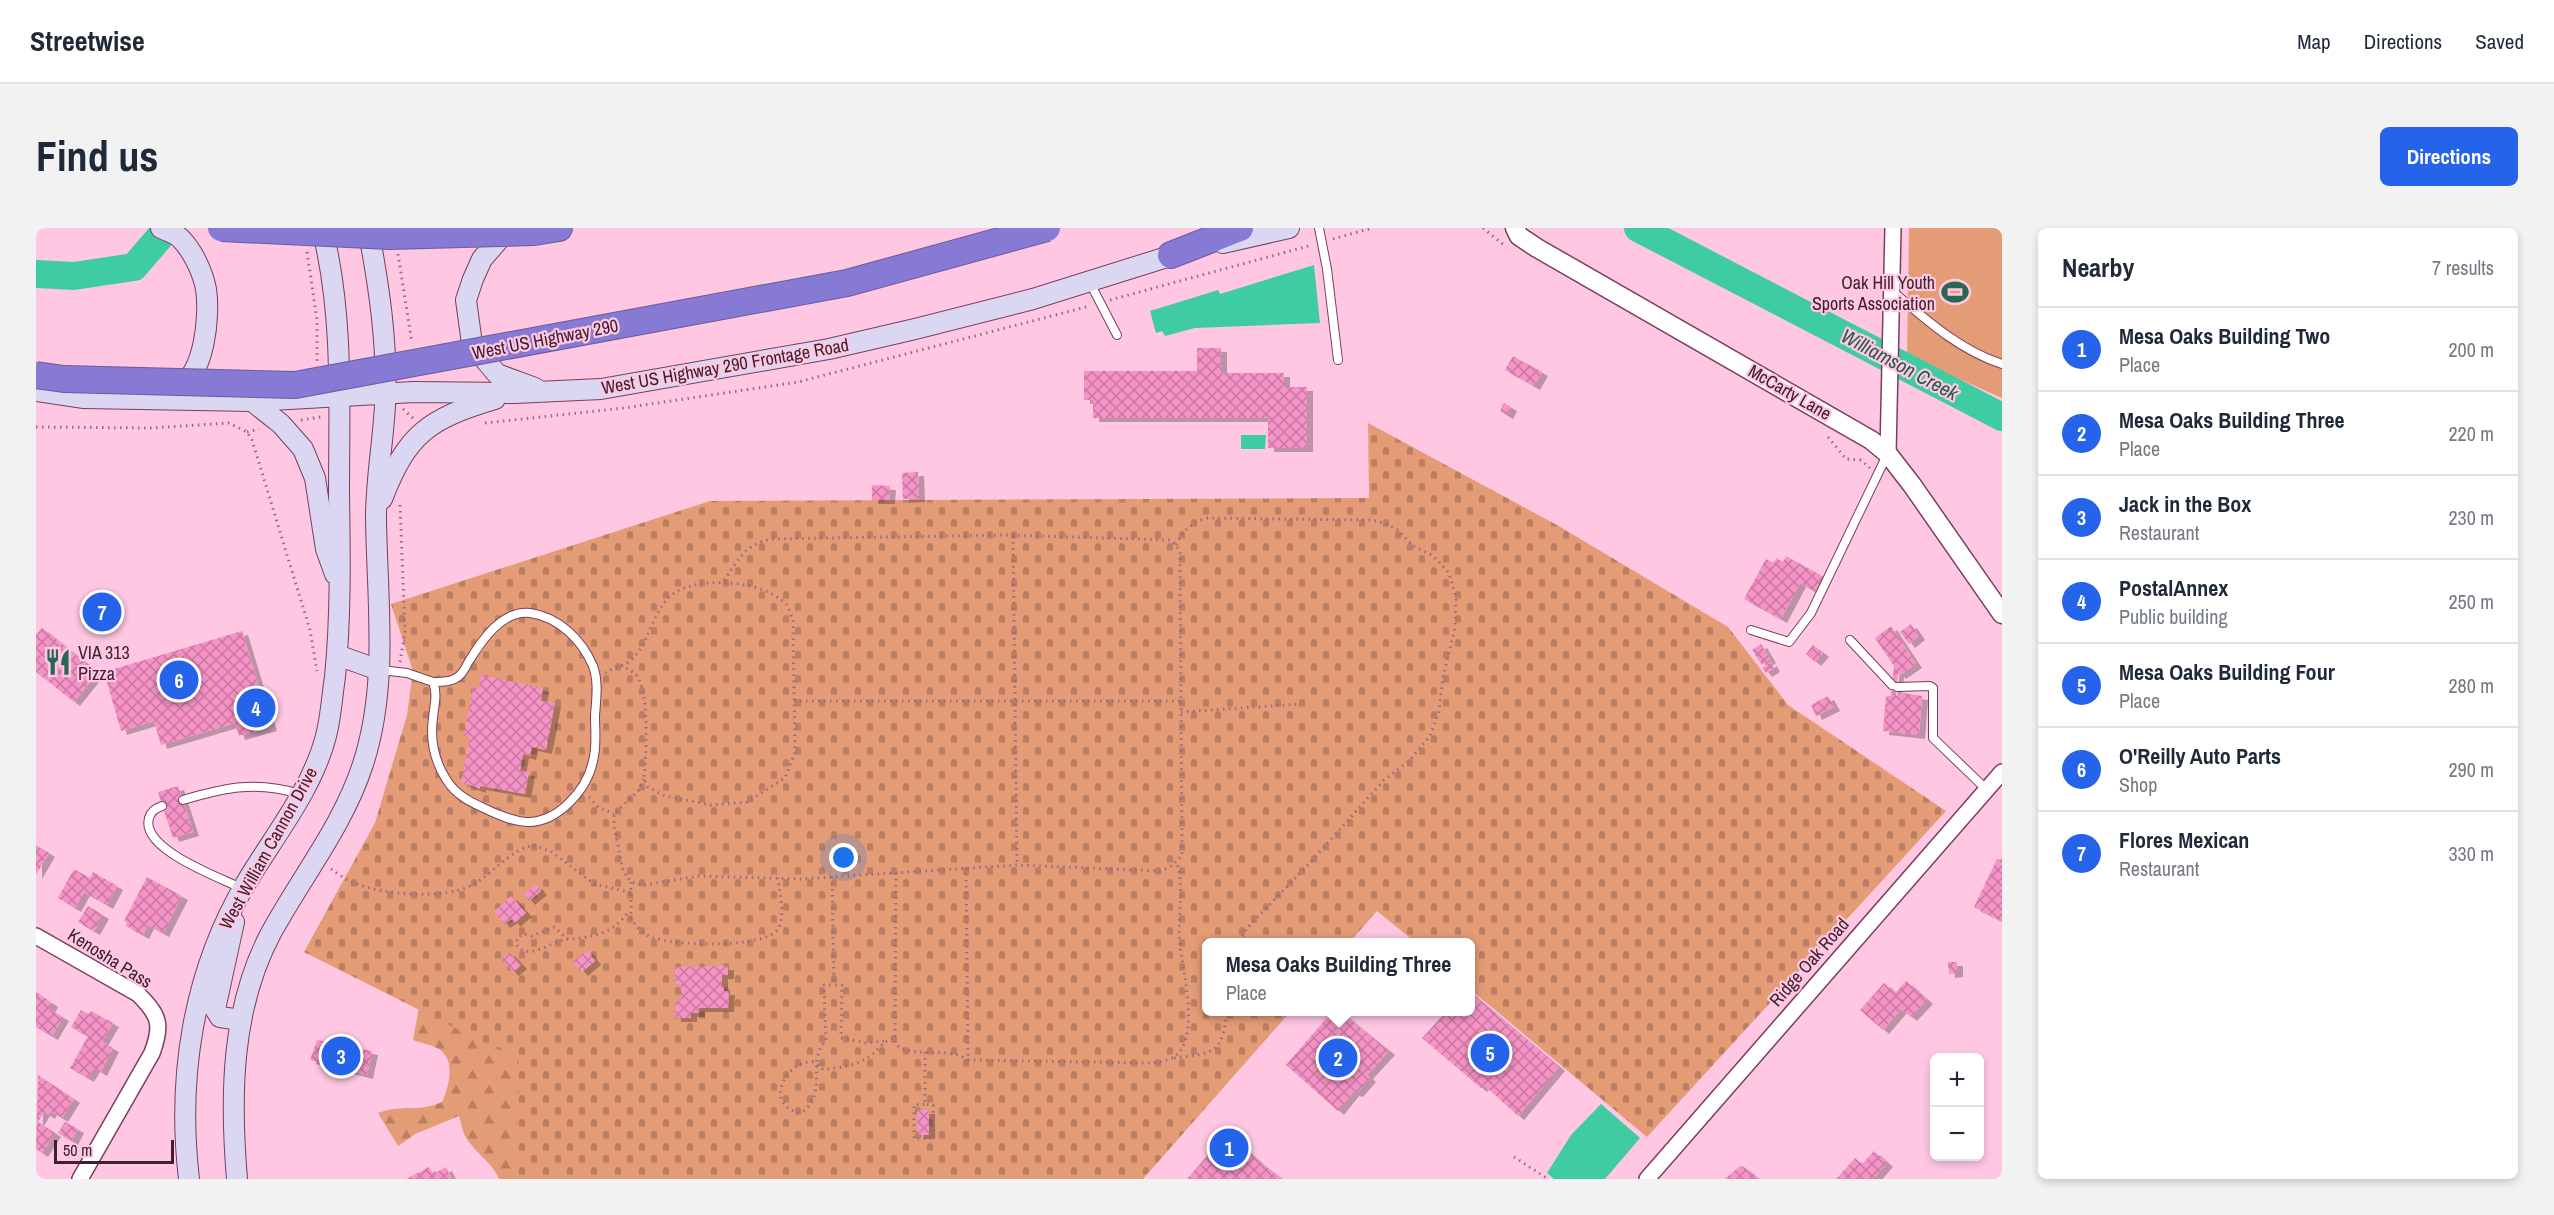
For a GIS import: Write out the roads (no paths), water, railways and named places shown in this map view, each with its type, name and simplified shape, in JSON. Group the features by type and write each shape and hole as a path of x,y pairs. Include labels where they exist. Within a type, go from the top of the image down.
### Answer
{"highway":[{"path":"221,228 390,236 534,232 559,228"},
{"name":"West US Highway 290","path":"36,375 64,380 295,385 847,283 1047,228"},
{"path":"1171,255 1240,228"}],"main road":[{"path":"36,391 84,398 146,398 183,384 196,371 205,340 206,290 198,264 181,238 161,228"},
{"path":"321,228 339,228"},
{"name":"West William Cannon Drive","path":"189,1179 184,1081 190,1037 207,971 220,933 240,894 302,795 326,736 337,655 340,588 340,397 338,316 321,228"},
{"path":"237,1179 232,1129 234,1073 241,1020 254,972 271,934 337,826 352,794 366,753 377,697 388,671 380,621 376,516 386,393 381,298 368,228"},
{"path":"515,228 502,236 482,259 473,279 466,300 472,344 497,374 545,392"},
{"name":"West US Highway 290 Frontage Road","path":"146,398 252,401 386,393 515,393 601,389 829,349 1033,299 1171,255 1289,228"},
{"path":"376,516 392,474 407,447 426,429 461,409 515,393"},
{"path":"252,401 281,424 303,449 315,478 326,549 340,588"},
{"path":"337,655 388,671"},
{"path":"240,894 230,949 214,1009 219,1017 241,1020"}],"street":[{"path":"1888,454 1893,228"},
{"name":"McCarty Lane","path":"1514,231 1871,440 1888,454 2002,614"},
{"name":"Ridge Oak Road","path":"1647,1179 2002,772"},
{"name":"Kenosha Pass","path":"36,936 138,994 151,1007 159,1023 158,1039 152,1053 80,1179"}],"lane":[{"path":"1319,228 1327,269 1338,360"},
{"path":"1090,282 1117,335"},
{"path":"1890,294 1981,357 2002,364"},
{"path":"1751,630 1789,642 1810,613 1888,454"},
{"path":"388,671 433,682 452,680 460,675 478,647 497,625 509,616 522,612 549,617 560,623 593,666 597,680 594,760 582,789 550,817 526,822 514,821 462,797 446,778 434,753 432,727 436,691 433,682"},
{"path":"1850,640 1894,686 1930,686 1933,688 1933,738 1986,789"},
{"path":"183,800 233,787 257,785 281,788 302,795"},
{"path":"162,806 152,811 148,826 153,838 160,846 240,894"}],"waterway":[{"name":"Williamson Creek","path":"1638,228 2002,417"},
{"name":"Williamson Creek","path":"36,274 74,276 134,267 159,238"}],"place":[{"name":"Oak Hill Youth Sports Association","path":"1955,292"},
{"name":"Flores Mexican","path":"102,612"},
{"name":"VIA 313 Pizza","path":"58,662"},
{"name":"O'Reilly Auto Parts","path":"179,680"},
{"name":"PostalAnnex","path":"256,708"},
{"name":"Mesa Oaks Building Four","path":"1490,1053"},
{"name":"Jack in the Box","path":"341,1056"},
{"name":"Mesa Oaks Building Three","path":"1338,1058"},
{"name":"Mesa Oaks Building Two","path":"1229,1148"}]}
